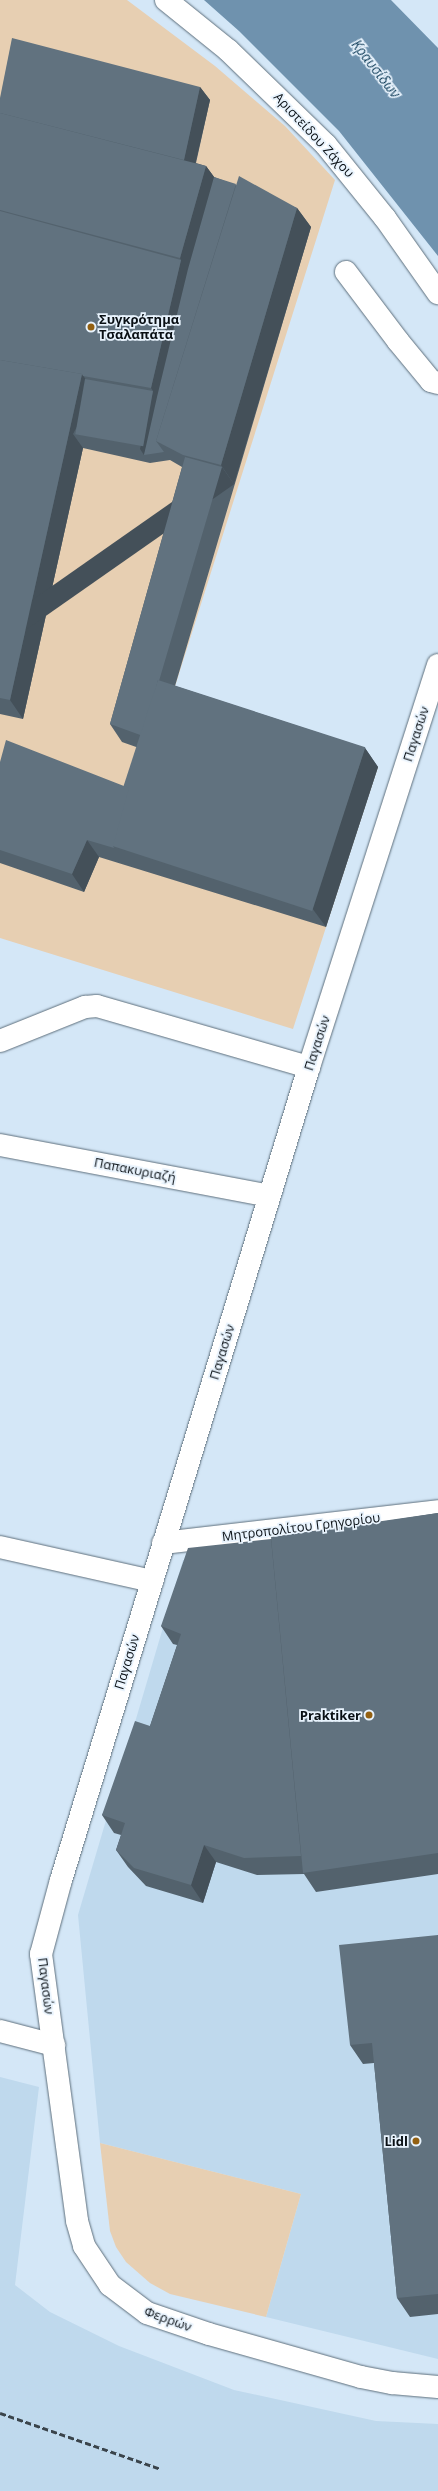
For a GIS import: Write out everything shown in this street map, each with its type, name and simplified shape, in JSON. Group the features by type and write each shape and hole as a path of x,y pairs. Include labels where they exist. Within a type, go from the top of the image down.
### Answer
{"street":[{"name":"Αριστείδου Ζάχου","path":"166,0 228,50 326,145 385,218 438,293"},
{"path":"346,272 398,341 432,381 438,383"},
{"name":"Παγασών","path":"54,2045 41,1954 63,1873 309,1067 438,665"},
{"path":"0,1041 85,1007 97,1006 309,1067"},
{"name":"Παπακυριαζή","path":"0,1145 269,1196"},
{"name":"Μητροπολίτου Γρηγορίου","path":"163,1543 438,1511"},
{"path":"0,1547 152,1581"},
{"path":"0,2030 54,2045"},
{"name":"Φερρών","path":"54,2045 80,2234 96,2266 114,2289 147,2313 209,2334 361,2377 392,2384 438,2387"}],"shaded area":[{"path":"0,0 127,0 215,66 285,126 335,180 171,699 378,767 293,1029 0,938"},
{"path":"438,1532 438,2359 266,2317 301,2194 100,2143 78,1915 183,1560"},
{"path":"0,2077 39,2087 15,2285 50,2312 119,2346 234,2390 376,2421 438,2424 438,2491 0,2491"},
{"path":"100,2143 301,2194 266,2317 170,2294 150,2283 126,2262 116,2247 110,2231"}],"water":[{"name":"Κραυσίδων","path":"204,0 391,0 438,48 438,256 339,131 239,31"}],"building":[{"path":"12,38 200,87 184,160 0,113 0,98"},
{"path":"0,113 206,166 180,258 0,210"},
{"path":"239,176 297,208 221,465 183,455 156,441"},
{"path":"214,177 236,184 156,441 164,452 144,455 188,269"},
{"name":"Συγκρότημα Τσαλαπάτα","path":"0,211 181,260 151,388 0,360"},
{"path":"0,360 82,374 10,700 0,698"},
{"path":"85,379 153,391 143,446 75,434"},
{"path":"185,457 222,467 159,681 158,680 143,736 110,724"},
{"path":"158,680 365,747 312,911 105,844"},
{"path":"6,740 129,788 113,846 114,848 87,840 72,874 0,850 0,762"},
{"name":"Praktiker","path":"438,1513 438,1853 303,1873 271,1537"},
{"path":"271,1539 301,1856 244,1858 204,1845 191,1885 134,1868 116,1850 125,1823 102,1815 135,1721 150,1726 181,1634 161,1626 188,1548"},
{"name":"Lidl","path":"438,1935 438,2294 397,2298 372,2043 350,2045 339,1945"}],"railway":[{"path":"0,2413 161,2469"}],"place":[{"name":"Συγκρότημα Τσαλαπάτα","path":"91,327"},
{"name":"Praktiker","path":"369,1715"},
{"name":"Lidl","path":"416,2141"}]}
